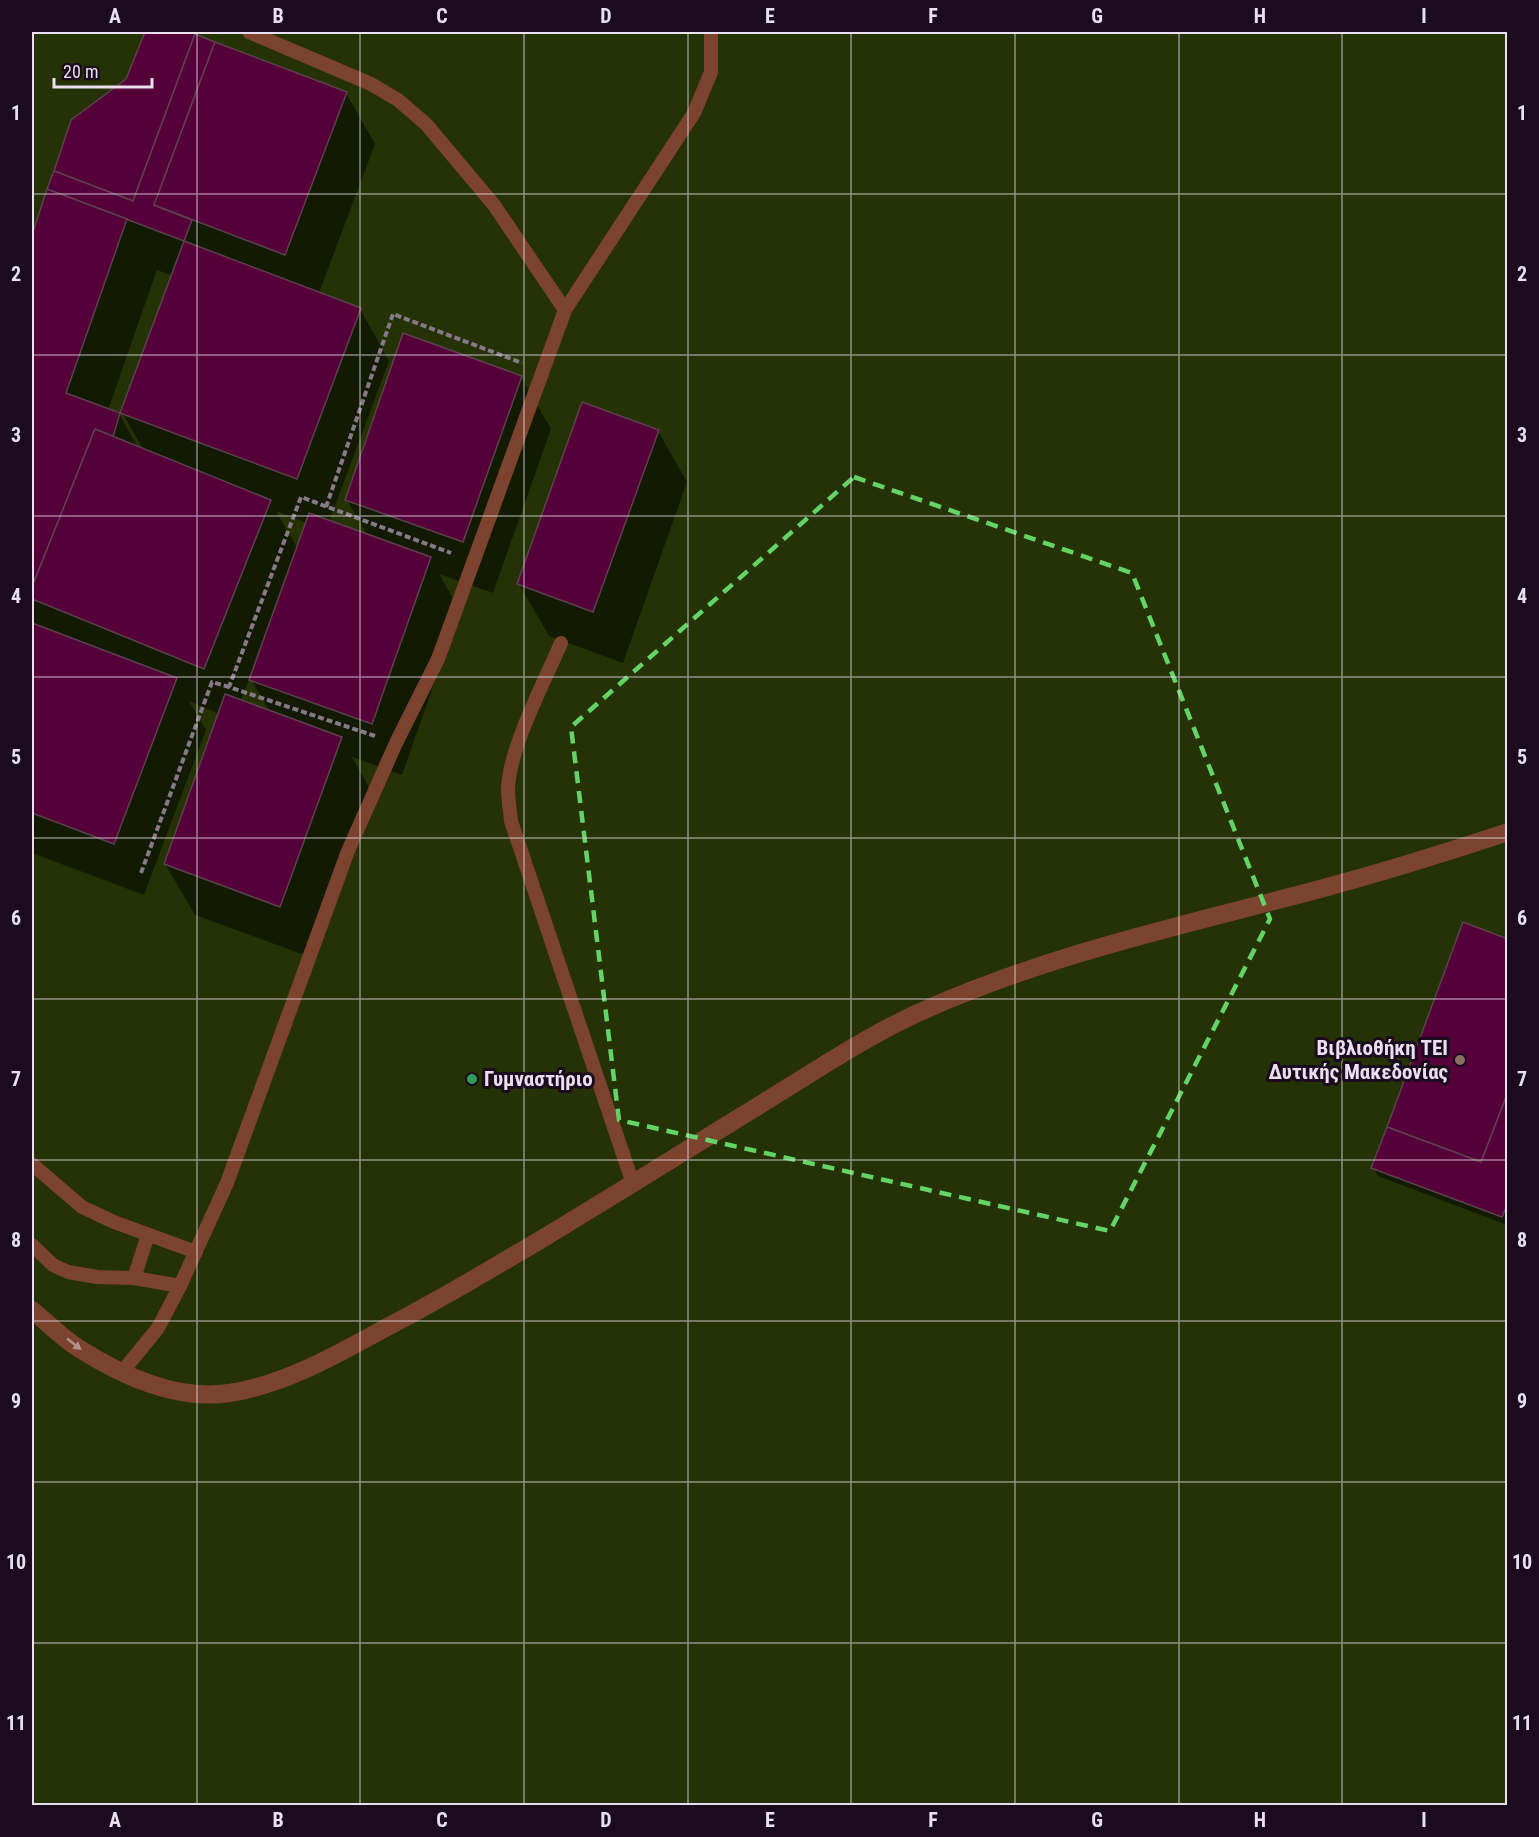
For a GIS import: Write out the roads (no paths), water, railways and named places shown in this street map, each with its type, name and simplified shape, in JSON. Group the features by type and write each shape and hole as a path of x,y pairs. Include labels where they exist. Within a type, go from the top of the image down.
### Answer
{"street":[{"path":"32,1310 80,1349 122,1372 161,1388 194,1394 225,1394 265,1386 291,1376 362,1340 490,1271 857,1045 926,1008 1002,979 1141,934 1421,861 1508,832"}],"lane":[{"path":"249,32 371,84 398,100 426,124 494,205 565,310"},
{"path":"122,1372 158,1328 180,1286 227,1183 348,851 396,743 438,659 565,310 694,113 711,72 711,32"},
{"path":"561,643 519,741 512,763 508,789 511,821 633,1184"},
{"path":"32,1164 82,1207 114,1222 196,1252"},
{"path":"134,1278 148,1235"},
{"path":"32,1245 53,1264 68,1272 134,1278 180,1286"}],"place":[{"name":"Βιβλιοθήκη ΤΕΙ Δυτικής Μακεδονίας","path":"1460,1060"},
{"name":"Γυμναστήριο","path":"472,1079"}]}
